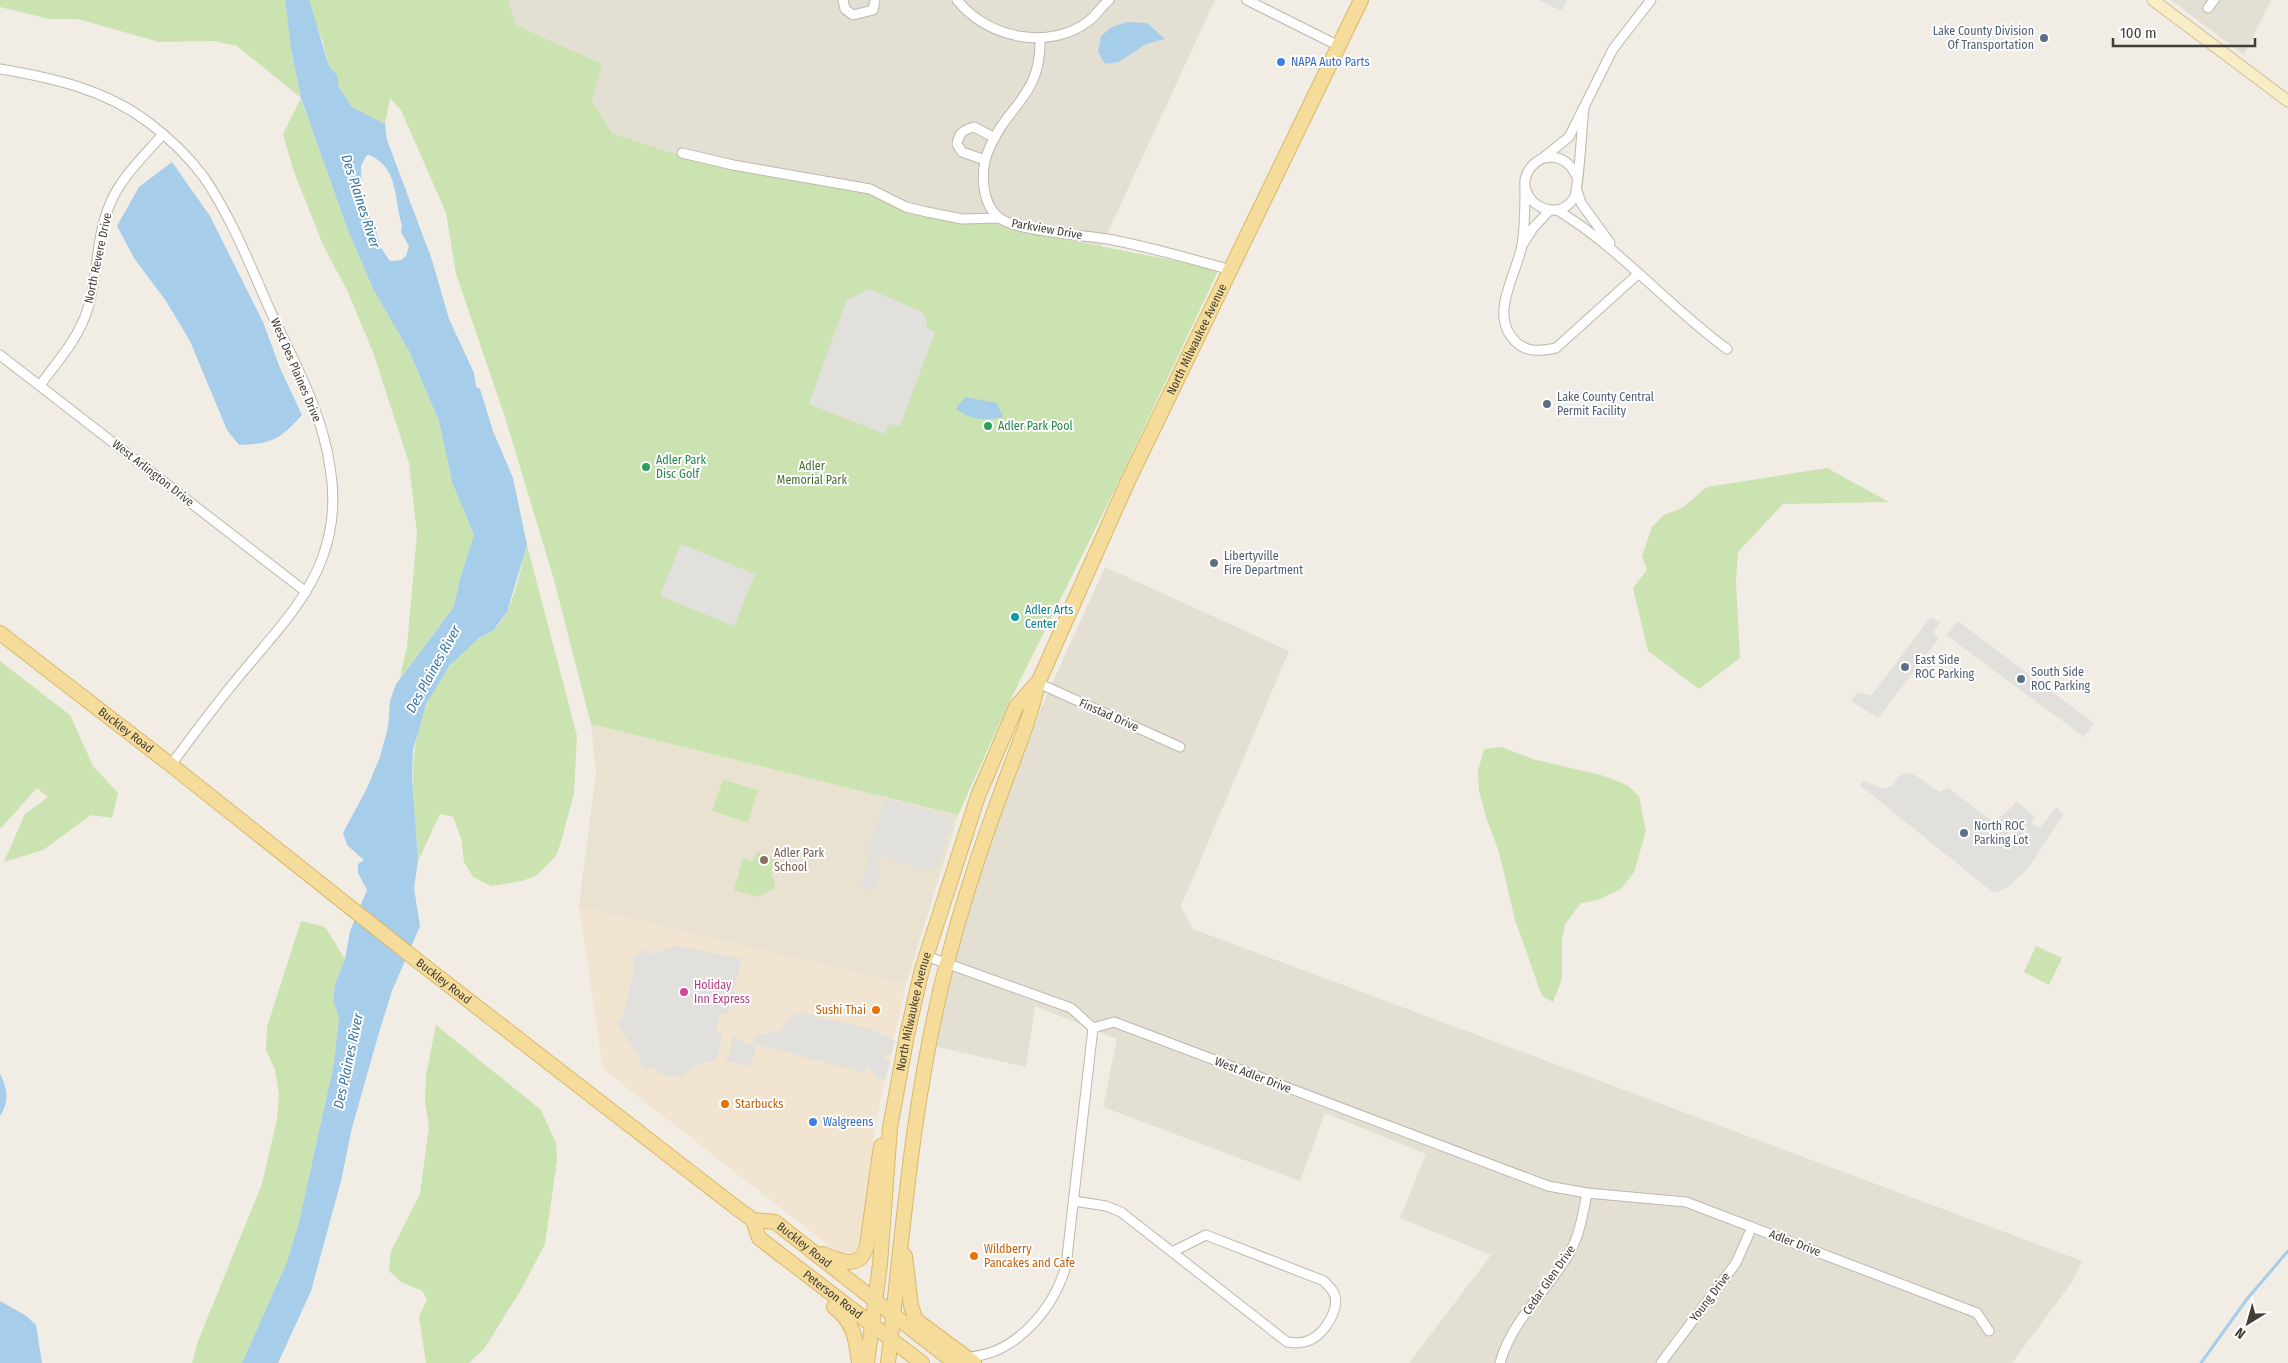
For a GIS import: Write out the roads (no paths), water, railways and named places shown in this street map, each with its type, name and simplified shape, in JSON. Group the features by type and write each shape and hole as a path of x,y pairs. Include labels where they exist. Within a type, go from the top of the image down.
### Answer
{"main road":[{"name":"North Milwaukee Avenue","path":"888,1363 899,1250 924,1064 947,962 981,848 1032,713 1038,683 1128,481 1232,270 1361,0"},
{"path":"2153,0 2288,101"},
{"name":"Buckley Road","path":"0,633 171,765 348,907 753,1220 775,1222 893,1316"},
{"name":"North Milwaukee Avenue","path":"867,1363 875,1301 890,1128 907,1035 926,956 978,796 1016,707 1038,683"},
{"path":"804,1245 844,1262 857,1262 864,1255 867,1245 879,1150 890,1128"},
{"name":"Peterson Road","path":"753,1220 759,1238 922,1363"},
{"path":"899,1250 905,1256 911,1306 916,1320 965,1361"},
{"path":"785,1259 788,1272 840,1312 850,1322 856,1334 859,1363"},
{"path":"893,1316 965,1361"}],"street":[{"path":"843,0 845,9 852,15 873,10 875,0"},
{"path":"957,0 964,9 989,26 1003,32 1040,38 1065,32 1089,20 1109,0"},
{"path":"1246,0 1339,46"},
{"path":"1638,274 1556,348 1544,351 1531,350 1520,346 1510,336 1504,324 1503,310 1522,246 1525,187 1528,170 1569,137 1613,48 1650,0"},
{"path":"2208,8 2214,0"},
{"name":"Parkview Drive","path":"1040,38 1040,57 1035,76 1023,100 995,138 985,160 983,168 985,194 993,212 1008,223 1160,250 1232,270"},
{"name":"West Des Plaines Drive","path":"0,69 70,82 124,106 163,134 186,156 214,194 302,379 325,441 332,481 332,522 323,556 306,592 171,765"},
{"path":"1522,246 1533,228 1554,210 1572,202 1577,190 1584,107"},
{"path":"985,160 962,152 957,144 958,136 964,130 974,127 995,138"},
{"name":"North Revere Drive","path":"40,385 72,343 82,325 88,307 110,204 122,182 163,134"},
{"path":"682,153 733,165 870,189 906,207 926,212 962,219 999,218"},
{"path":"1542,159 1560,158 1568,162 1578,177"},
{"path":"1525,187 1532,203 1540,208 1554,210 1585,227 1694,324 1727,349"},
{"path":"1577,190 1581,203 1624,261"},
{"name":"West Arlington Drive","path":"0,354 306,592"},
{"name":"Finstad Drive","path":"1038,683 1180,747"},
{"path":"926,956 1071,1008 1093,1028 1066,1266 1061,1282 1022,1335 996,1352 965,1361"},
{"name":"West Adler Drive","path":"1093,1028 1114,1022 1548,1186 1587,1193"},
{"name":"Adler Drive","path":"1587,1193 1686,1202 1977,1314 1989,1331"},
{"name":"Cedar Glen Drive","path":"1500,1363 1512,1333 1565,1261 1575,1243 1587,1193"},
{"path":"1074,1201 1106,1206 1121,1212 1172,1252 1287,1342 1298,1344 1311,1340 1320,1334 1332,1316 1335,1303 1334,1291 1324,1281 1206,1235 1172,1252"},
{"name":"Young Drive","path":"1661,1363 1736,1263 1752,1227"},
{"path":"992,1363 996,1352"}],"water":[{"name":"Des Plaines River","path":"285,0 309,0 329,66 337,75 339,88 352,107 385,124 387,140 432,260 449,319 474,373 476,387 480,389 493,431 513,478 527,545 507,612 494,630 479,638 450,665 426,704 413,750 412,777 418,861 414,888 420,926 392,991 378,1036 352,1128 341,1181 311,1291 278,1363 242,1363 287,1262 299,1222 334,1063 339,1017 333,1001 335,984 345,959 350,931 367,890 358,873 358,864 364,860 347,845 343,833 367,788 380,757 388,727 390,701 396,684 454,607 460,578 474,535 452,482 439,421 409,351 373,289 347,228 301,98 291,49","holes":["369,155 379,160 391,176 402,226 401,232 409,246 406,256 401,260 390,261 381,248 376,230 362,199 361,166 366,156"]},
{"path":"1128,22 1147,23 1165,39 1146,44 1119,62 1105,64 1098,52 1101,36 1112,27"},
{"path":"172,162 210,216 263,322 280,368 302,415 288,430 275,439 239,445 227,430 190,341 166,301 134,258 117,226 139,187"},
{"name":"Adler Park Pool","path":"965,397 997,403 1003,417 979,419 962,413 956,409"},
{"path":"0,1074 5,1085 6,1101 0,1116"},
{"path":"0,1301 25,1315 36,1325 42,1363 0,1363"}],"waterway":[{"path":"2201,1363 2247,1299 2288,1251"}],"place":[{"name":"Lake County Division Of Transportation","path":"2044,38"},
{"name":"NAPA Auto Parts","path":"1281,62"},
{"name":"Lake County Central Permit Facility","path":"1547,404"},
{"name":"Adler Park Pool","path":"988,426"},
{"name":"Adler Park Disc Golf","path":"646,467"},
{"name":"Libertyville Fire Department","path":"1214,563"},
{"name":"Adler Arts Center","path":"1015,617"},
{"name":"East Side ROC Parking","path":"1905,667"},
{"name":"South Side ROC Parking","path":"2021,679"},
{"name":"North ROC Parking Lot","path":"1964,833"},
{"name":"Adler Park School","path":"764,860"},
{"name":"Holiday Inn Express","path":"684,992"},
{"name":"Sushi Thai","path":"876,1010"},
{"name":"Starbucks","path":"725,1104"},
{"name":"Walgreens","path":"813,1122"},
{"name":"Wildberry Pancakes and Cafe","path":"974,1256"}],"park label":[{"name":"Adler Memorial Park","path":"812,473"}]}
